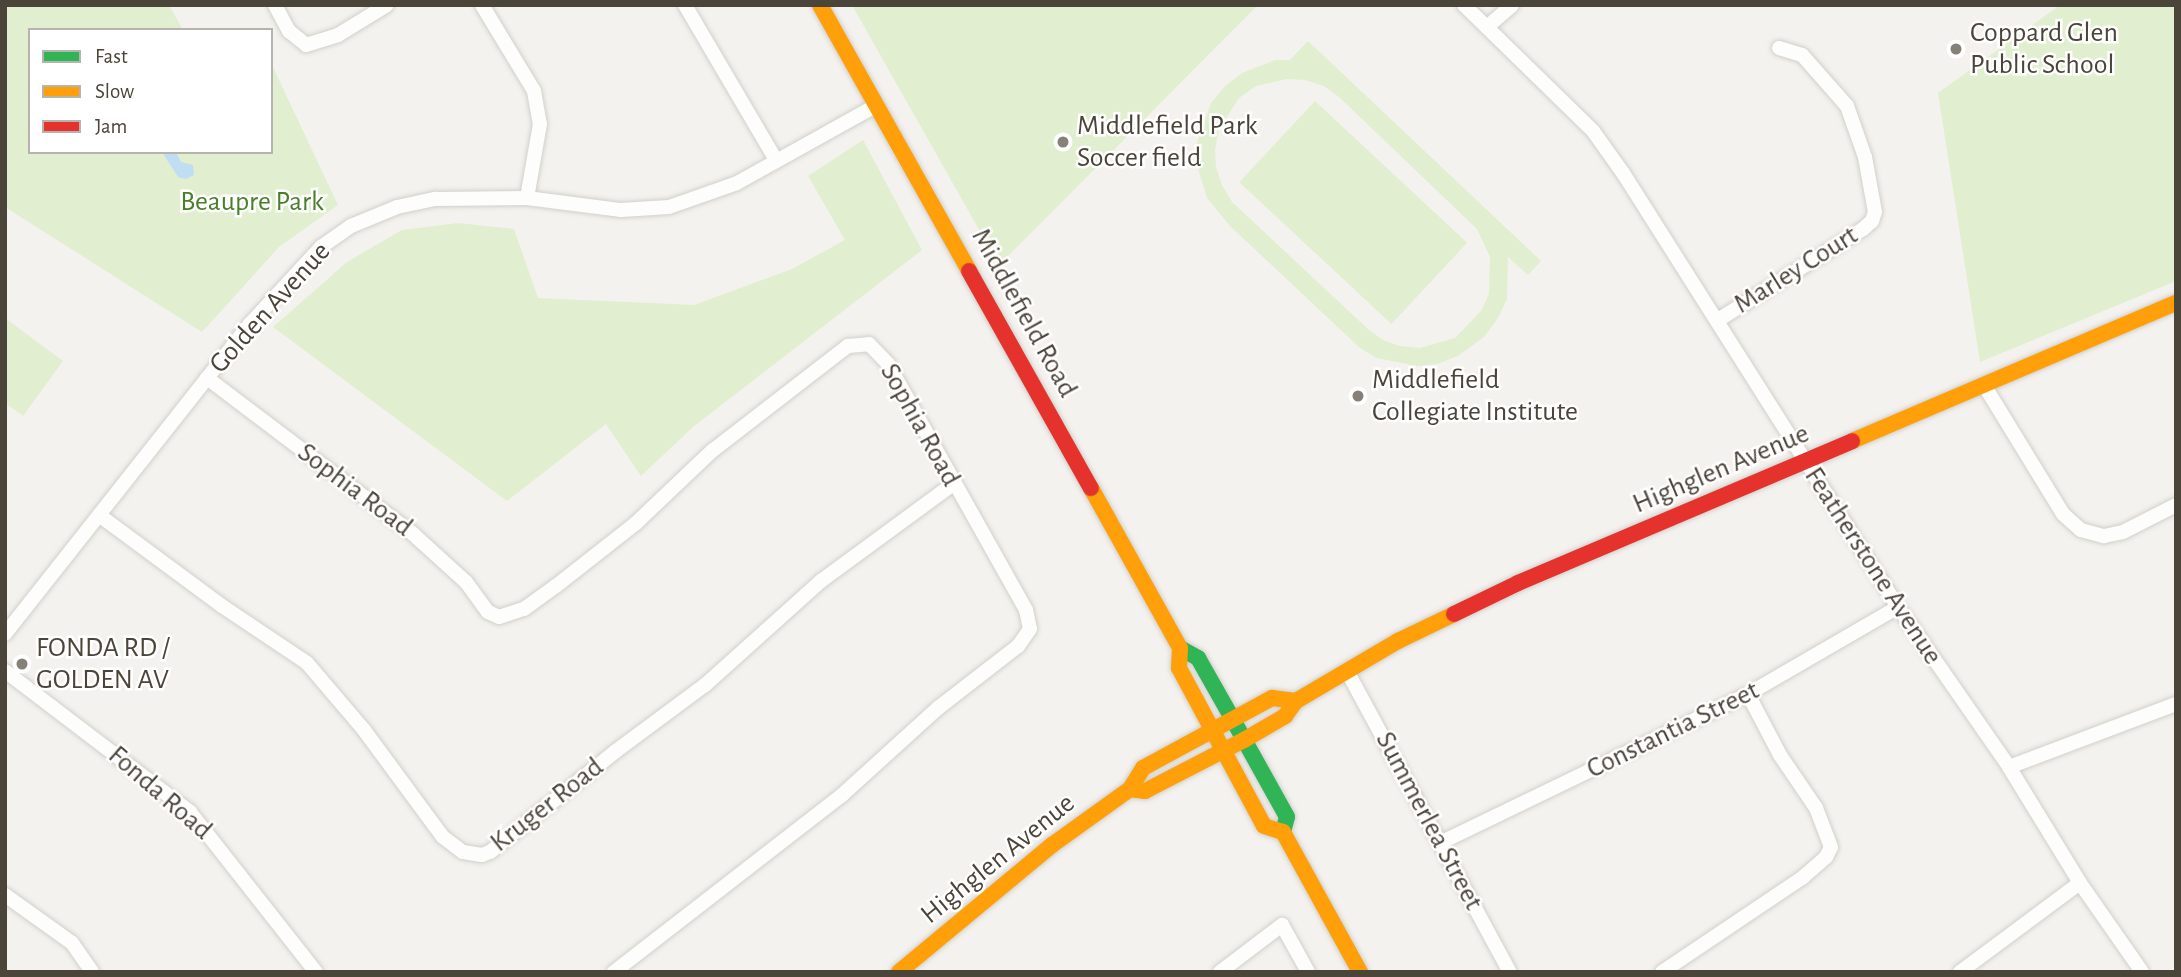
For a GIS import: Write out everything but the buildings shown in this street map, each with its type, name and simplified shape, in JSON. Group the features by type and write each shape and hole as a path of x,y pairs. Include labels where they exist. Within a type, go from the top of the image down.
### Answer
{"street":[{"path":"275,5 289,31 306,45 313,45 338,35 387,5"},
{"path":"482,5 534,92 540,124 527,198"},
{"path":"685,5 776,160"},
{"name":"Middlefield Road","path":"820,5 1180,648 1198,658 1232,718 1287,817 1283,832"},
{"name":"Featherstone Avenue","path":"1464,5 1593,131 1718,320 1898,607 2009,767 2080,883 2142,972"},
{"path":"1487,27 1512,5"},
{"name":"Marley Court","path":"1718,320 1863,229 1872,221 1875,212 1866,157 1847,106 1802,55 1779,48"},
{"name":"Golden Avenue","path":"5,634 250,324 321,247 351,226 397,207 436,199 527,198 621,210 669,207 737,183 877,105"},
{"name":"Highglen Avenue","path":"1130,789 1145,791 1244,740 1285,716 1296,701 1398,641 1518,583 2176,303"},
{"name":"Sophia Road","path":"207,379 413,534 466,582 488,612 499,617 524,609 556,586 636,523 712,451 848,346 858,343 874,347 888,364 1026,610 1030,629 1024,639 938,708 842,795 614,972"},
{"path":"1984,385 2063,514 2081,530 2104,536 2123,532 2176,505"},
{"name":"Kruger Road","path":"99,515 222,606 307,663 363,730 443,836 463,852 482,855 490,852 606,758 705,685 821,581 953,484"},
{"name":"Constantia Street","path":"1442,842 1748,694 1898,607"},
{"name":"Middlefield Road","path":"1180,648 1179,668 1264,825 1283,832 1360,972"},
{"name":"Fonda Road","path":"5,671 190,812 221,847 316,972"},
{"name":"Summerlea Street","path":"1347,671 1442,842 1510,972"},
{"path":"1662,972 1802,878 1826,857 1831,847 1816,808 1780,755 1748,694"},
{"name":"Highglen Avenue","path":"899,972 1052,845 1130,789 1143,768 1272,698 1296,701"},
{"path":"2009,767 2176,704"},
{"path":"1960,972 2080,883"},
{"path":"5,895 72,943 92,972"},
{"path":"1220,972 1282,925 1308,972"}],"green space":[{"name":"Beaupre Park","path":"5,5 169,5 182,28 28,28 28,154 273,154 273,67 338,205 279,247 202,332 5,207"},
{"path":"852,5 1258,5 999,265"},
{"path":"2060,5 2176,5 2176,281 1980,362 1938,93"},
{"path":"1308,41 1541,261 1528,275 1508,257 1507,299 1498,318 1484,337 1458,356 1437,364 1417,366 1377,358 1360,348 1230,226 1207,198 1196,162 1197,143 1211,103 1225,86 1242,73 1275,60 1290,60","holes":["1287,79 1305,80 1324,86 1339,97 1477,229 1490,257 1489,294 1481,311 1455,338 1420,348 1400,346 1383,340 1232,202 1222,185 1216,167 1215,150 1219,129 1239,98 1256,86"]},
{"path":"1315,101 1467,243 1391,324 1239,182"},
{"path":"863,140 922,250 693,427 641,476 606,424 507,501 273,327 347,262 402,230 458,223 514,229 538,298 694,305 792,269 845,240 808,176"},
{"path":"5,318 63,361 23,416 5,403"}],"water":[{"path":"163,154 177,154 181,162 193,165 194,175 186,179 178,177"}],"traffic: fast":[{"path":"1180,648 1198,658 1232,718 1287,817 1283,832"}],"traffic: slow":[{"path":"820,5 969,271"},
{"path":"1852,441 2176,303"},
{"path":"1091,488 1180,648 1179,668 1264,826 1283,832 1360,972"},
{"path":"1130,789 1145,791 1244,740 1285,716 1296,701 1398,641 1454,614"},
{"path":"899,972 1052,845 1130,789 1143,768 1272,698 1296,701"}],"traffic: jam":[{"path":"969,271 1091,488"},
{"path":"1454,614 1518,583 1852,441"}],"place":[{"name":"Coppard Glen Public School","path":"1956,49"},
{"name":"Middlefield Park Soccer field","path":"1063,142"},
{"name":"Middlefield Collegiate Institute","path":"1358,396"},
{"name":"FONDA RD / GOLDEN AV","path":"22,664"}]}
